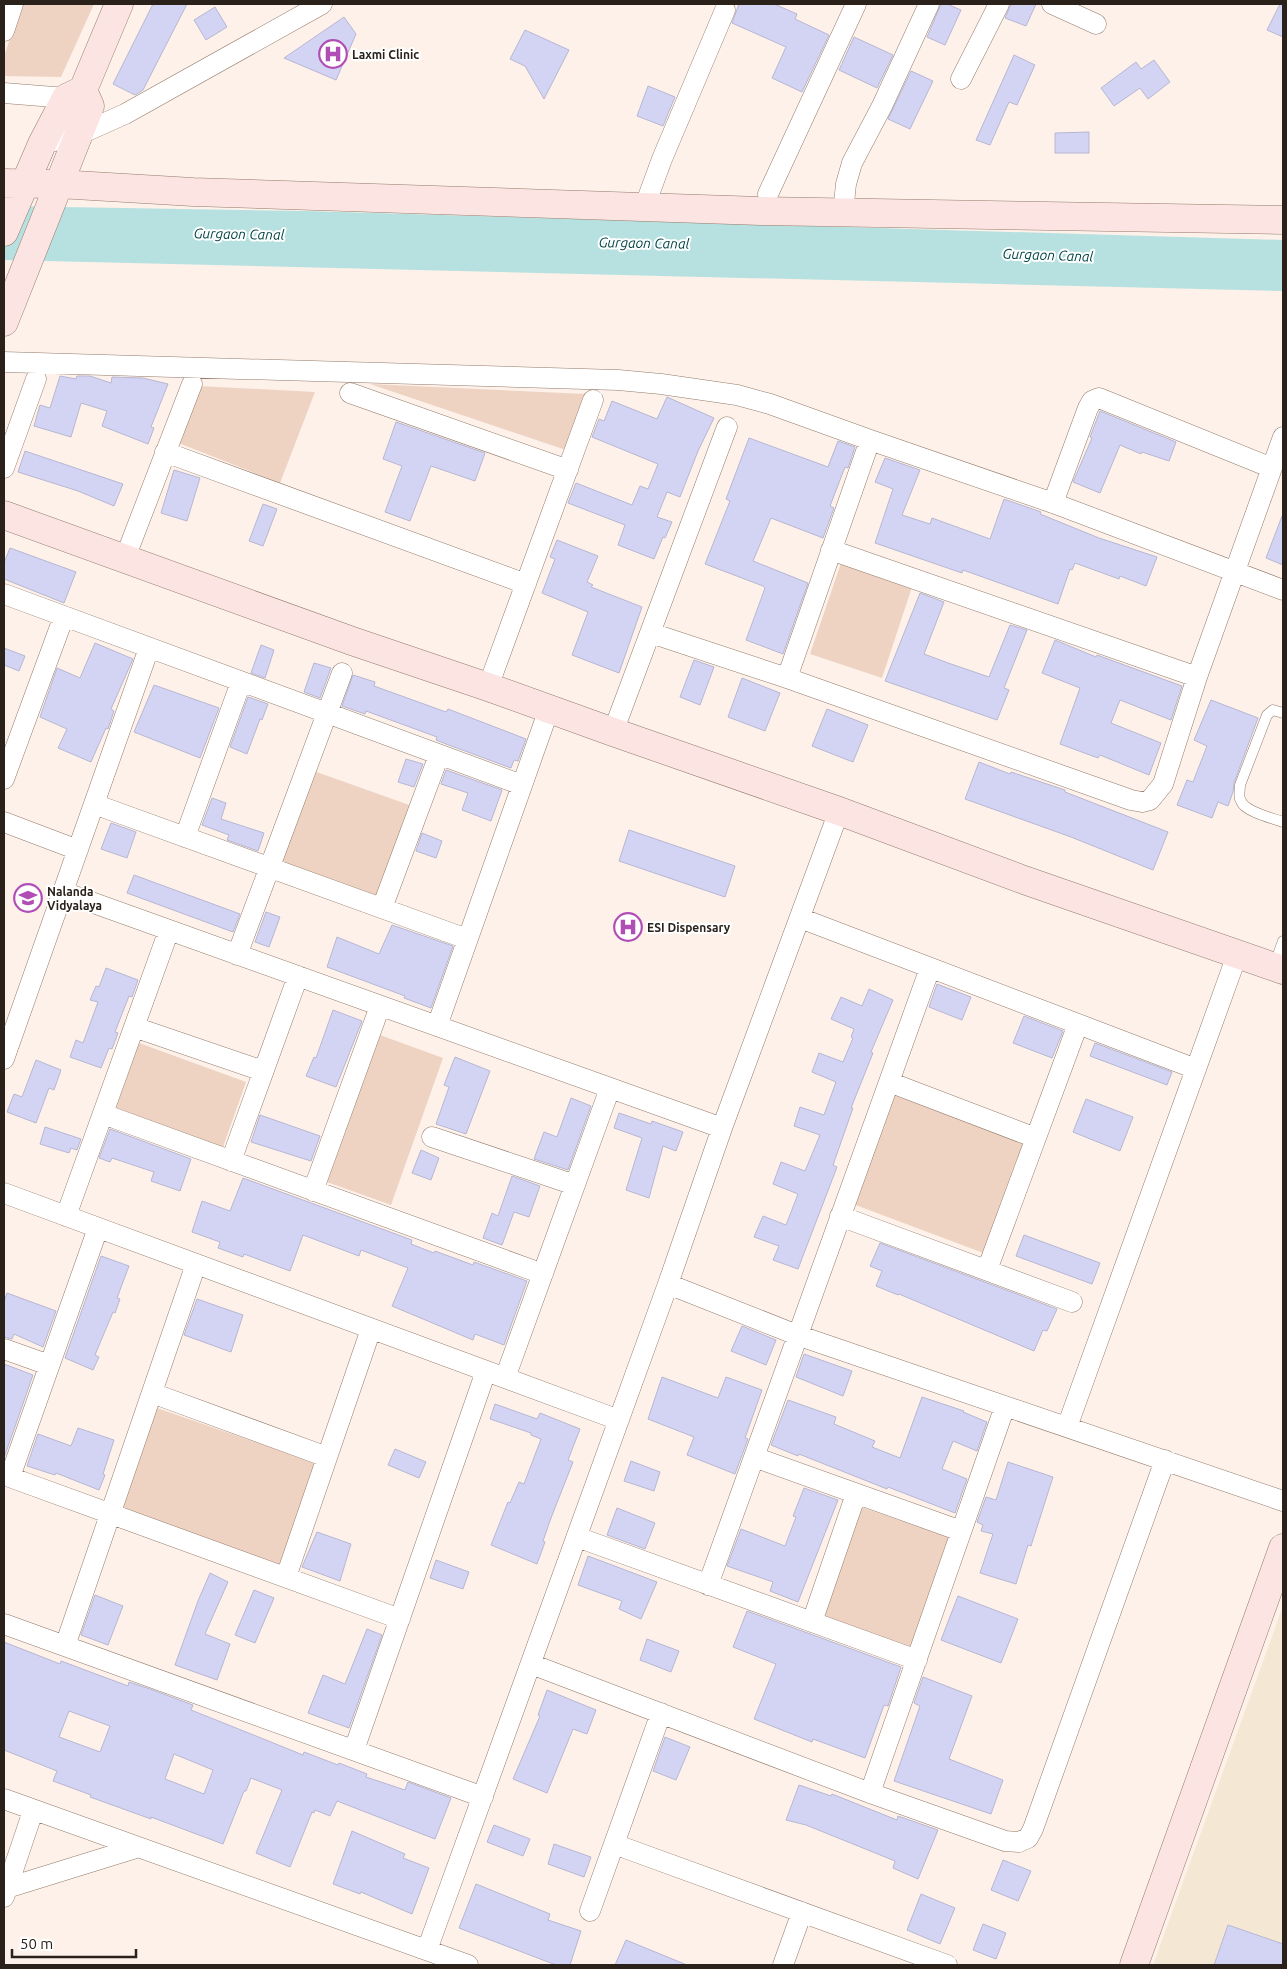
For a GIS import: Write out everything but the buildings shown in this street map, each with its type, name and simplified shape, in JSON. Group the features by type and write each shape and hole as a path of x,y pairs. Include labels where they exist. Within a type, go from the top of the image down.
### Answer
{"street":[{"path":"4,31 13,4"},
{"path":"4,232 16,180 75,94 119,4"},
{"path":"42,144 78,135 125,114 322,4"},
{"path":"768,194 856,4"},
{"path":"844,204 848,175 852,163 885,99 929,4"},
{"path":"961,79 998,4"},
{"path":"1052,4 1072,8 1096,24"},
{"path":"646,199 725,10"},
{"path":"4,93 75,94 90,106 4,322"},
{"path":"16,180 57,185 194,192 844,204 1283,220"},
{"path":"646,199 768,194 844,204 1283,203"},
{"path":"4,362 628,381 737,395 792,411 1053,503 1283,590"},
{"path":"4,468 36,379"},
{"path":"125,558 192,384"},
{"path":"350,393 568,470"},
{"path":"1053,503 1088,408 1092,401 1099,398 1272,468"},
{"path":"488,687 593,400"},
{"path":"613,732 652,633 727,427"},
{"path":"652,633 787,678 1121,796 1142,802 1150,800 1163,784 1197,677 1283,437"},
{"path":"787,678 870,440"},
{"path":"165,452 526,584"},
{"path":"4,515 352,641 549,708 839,811 1024,880 1279,969"},
{"path":"831,550 1197,677"},
{"path":"4,594 522,785"},
{"path":"4,779 64,616"},
{"path":"4,1059 149,648"},
{"path":"237,954 342,673"},
{"path":"185,836 241,682"},
{"path":"437,1026 549,708"},
{"path":"382,908 439,755"},
{"path":"94,804 468,939"},
{"path":"427,1950 668,1284 722,1128 839,811"},
{"path":"4,822 78,850"},
{"path":"63,892 722,1128"},
{"path":"800,918 1196,1069"},
{"path":"66,1216 169,930"},
{"path":"1067,1427 1237,955"},
{"path":"708,1585 930,968"},
{"path":"231,1161 298,976"},
{"path":"313,1191 380,1006"},
{"path":"987,1270 1078,1024"},
{"path":"134,1027 264,1071"},
{"path":"888,1082 1036,1138"},
{"path":"354,1750 400,1619 496,1375 543,1274 610,1088"},
{"path":"103,1114 543,1274"},
{"path":"432,1137 575,1185"},
{"path":"4,1193 619,1420"},
{"path":"840,1216 1072,1302"},
{"path":"98,1228 50,1365 7,1476 400,1619"},
{"path":"65,1646 196,1264"},
{"path":"668,1284 797,1335 1283,1501"},
{"path":"286,1578 371,1329"},
{"path":"4,1349 50,1365"},
{"path":"152,1393 327,1457"},
{"path":"870,1793 1005,1406"},
{"path":"754,1457 962,1532"},
{"path":"531,1664 870,1793 1005,1841 1019,1842 1028,1838 1043,1800 1164,1460"},
{"path":"812,1622 856,1494"},
{"path":"577,1537 917,1660"},
{"path":"1134,1965 1283,1548"},
{"path":"4,1624 483,1797"},
{"path":"590,1911 661,1714"},
{"path":"4,1799 32,1811 468,1965"},
{"path":"6,1893 32,1811"},
{"path":"614,1844 947,1965"},
{"path":"6,1893 136,1848"},
{"path":"784,1965 802,1912"}],"lane":[{"path":"1283,713 1273,710 1267,716 1240,785 1239,794 1240,801 1247,809 1283,822"},
{"path":"1279,969 1283,941"}],"shaded area":[{"path":"22,4 94,4 61,77 4,76 4,56"},
{"path":"370,384 586,394 566,450"},
{"path":"198,386 315,392 280,483 176,442"},
{"path":"841,563 912,587 882,678 810,654"},
{"path":"311,770 412,806 378,898 278,863"},
{"path":"380,1035 443,1058 391,1205 327,1182"},
{"path":"139,1043 246,1082 223,1147 116,1108"},
{"path":"894,1095 1027,1145 986,1254 853,1204"},
{"path":"157,1408 315,1463 280,1565 122,1510"},
{"path":"861,1507 951,1538 913,1650 823,1619"},
{"path":"1283,1606 1283,1965 1153,1965"}],"water":[{"name":"Gurgaon Canal","path":"4,206 306,211 1283,240 1283,291 4,260"}],"place":[{"name":"Laxmi Clinic","path":"333,54"},
{"name":"Nalanda Vidyalaya","path":"28,898"},
{"name":"ESI Dispensary","path":"628,927"}]}
